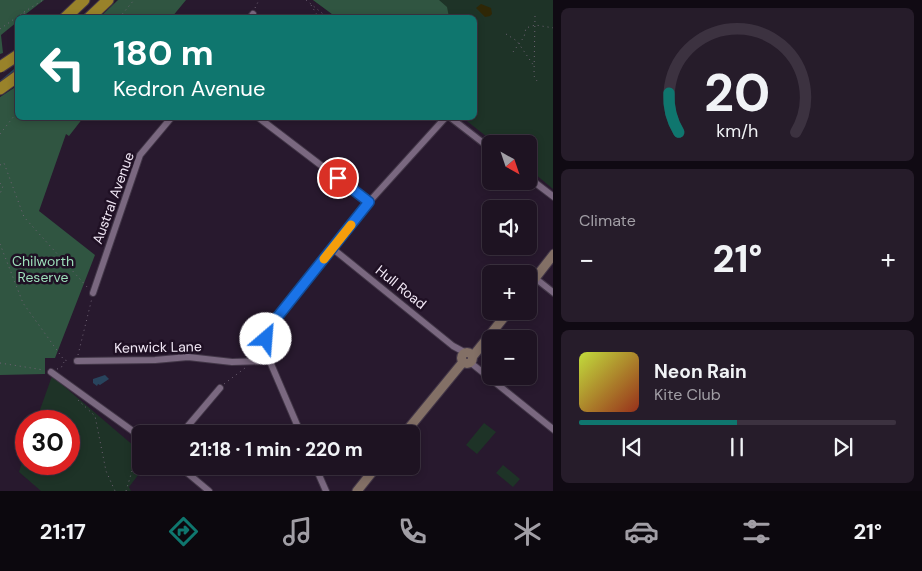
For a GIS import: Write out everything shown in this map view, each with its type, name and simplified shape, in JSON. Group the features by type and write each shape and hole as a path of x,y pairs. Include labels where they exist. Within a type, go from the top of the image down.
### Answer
{"highway":[{"path":"67,15 84,0"},
{"path":"92,15 108,0"},
{"path":"0,67 15,56"},
{"path":"0,89 15,78"}],"main road":[{"path":"537,275 553,254"},
{"path":"412,425 501,320"},
{"path":"356,491 369,475"}],"street":[{"name":"Austral Avenue","path":"93,293 140,155 169,120"},
{"path":"262,120 369,202"},
{"path":"297,425 265,350 266,339 272,325 369,202 443,120"},
{"path":"454,120 482,141"},
{"path":"538,185 553,197"},
{"name":"Hull Road","path":"332,248 468,358 553,430"},
{"path":"537,280 553,293"},
{"name":"Kenwick Lane","path":"77,361 155,360 188,357 232,362 269,361"},
{"path":"51,372 132,430"},
{"path":"189,425 220,388"},
{"path":"190,475 209,491"},
{"path":"319,475 326,491"}],"path":[{"path":"20,15 43,0"},
{"path":"122,15 134,0"},
{"path":"252,15 258,0"},
{"path":"306,0 324,15"},
{"path":"309,2 317,15"},
{"path":"535,16 534,76 537,81"},
{"path":"0,29 15,18"},
{"path":"513,52 524,37 526,28 535,25 553,28"},
{"path":"506,34 517,41 534,67"},
{"path":"0,134 15,115"},
{"path":"0,165 4,164 24,217 93,293 77,361"},
{"path":"0,183 3,186 0,194"},
{"path":"0,244 23,303 64,360 61,368 51,372 0,363"},
{"path":"220,388 244,369 251,366"},
{"path":"77,390 78,402 95,416 106,470 115,491"},
{"path":"126,491 132,471"}],"green space":[{"path":"0,0 44,0 25,15 15,15 15,24 1,35 3,53 0,54"},
{"path":"118,0 186,0 174,15 102,15"},
{"path":"313,0 553,0 553,189 538,176 538,135 485,135 466,120 477,120 477,15 333,15"},
{"path":"313,0 439,0 447,7 449,15 333,15"},
{"name":"Chilworth Reserve","path":"15,87 15,120 81,120 69,136 66,134 39,211 95,255 55,358 45,358 45,374 0,375 0,97"},
{"path":"52,376 132,444 132,475 138,475 129,487 131,491 41,491 22,475 80,475 80,410 40,410"},
{"path":"484,423 496,432 477,454 466,445"},
{"path":"503,465 520,479 513,487 496,473"}],"sand":[{"path":"481,4 491,8 492,14 490,16 485,17 476,8"}],"water":[{"path":"105,375 109,379 97,386 93,383 93,379"}],"waterway":[{"path":"0,82 15,70"}],"slow traffic":[{"path":"324,259 351,225"}],"route":[{"path":"266,339 275,320 369,202 338,178"}]}
